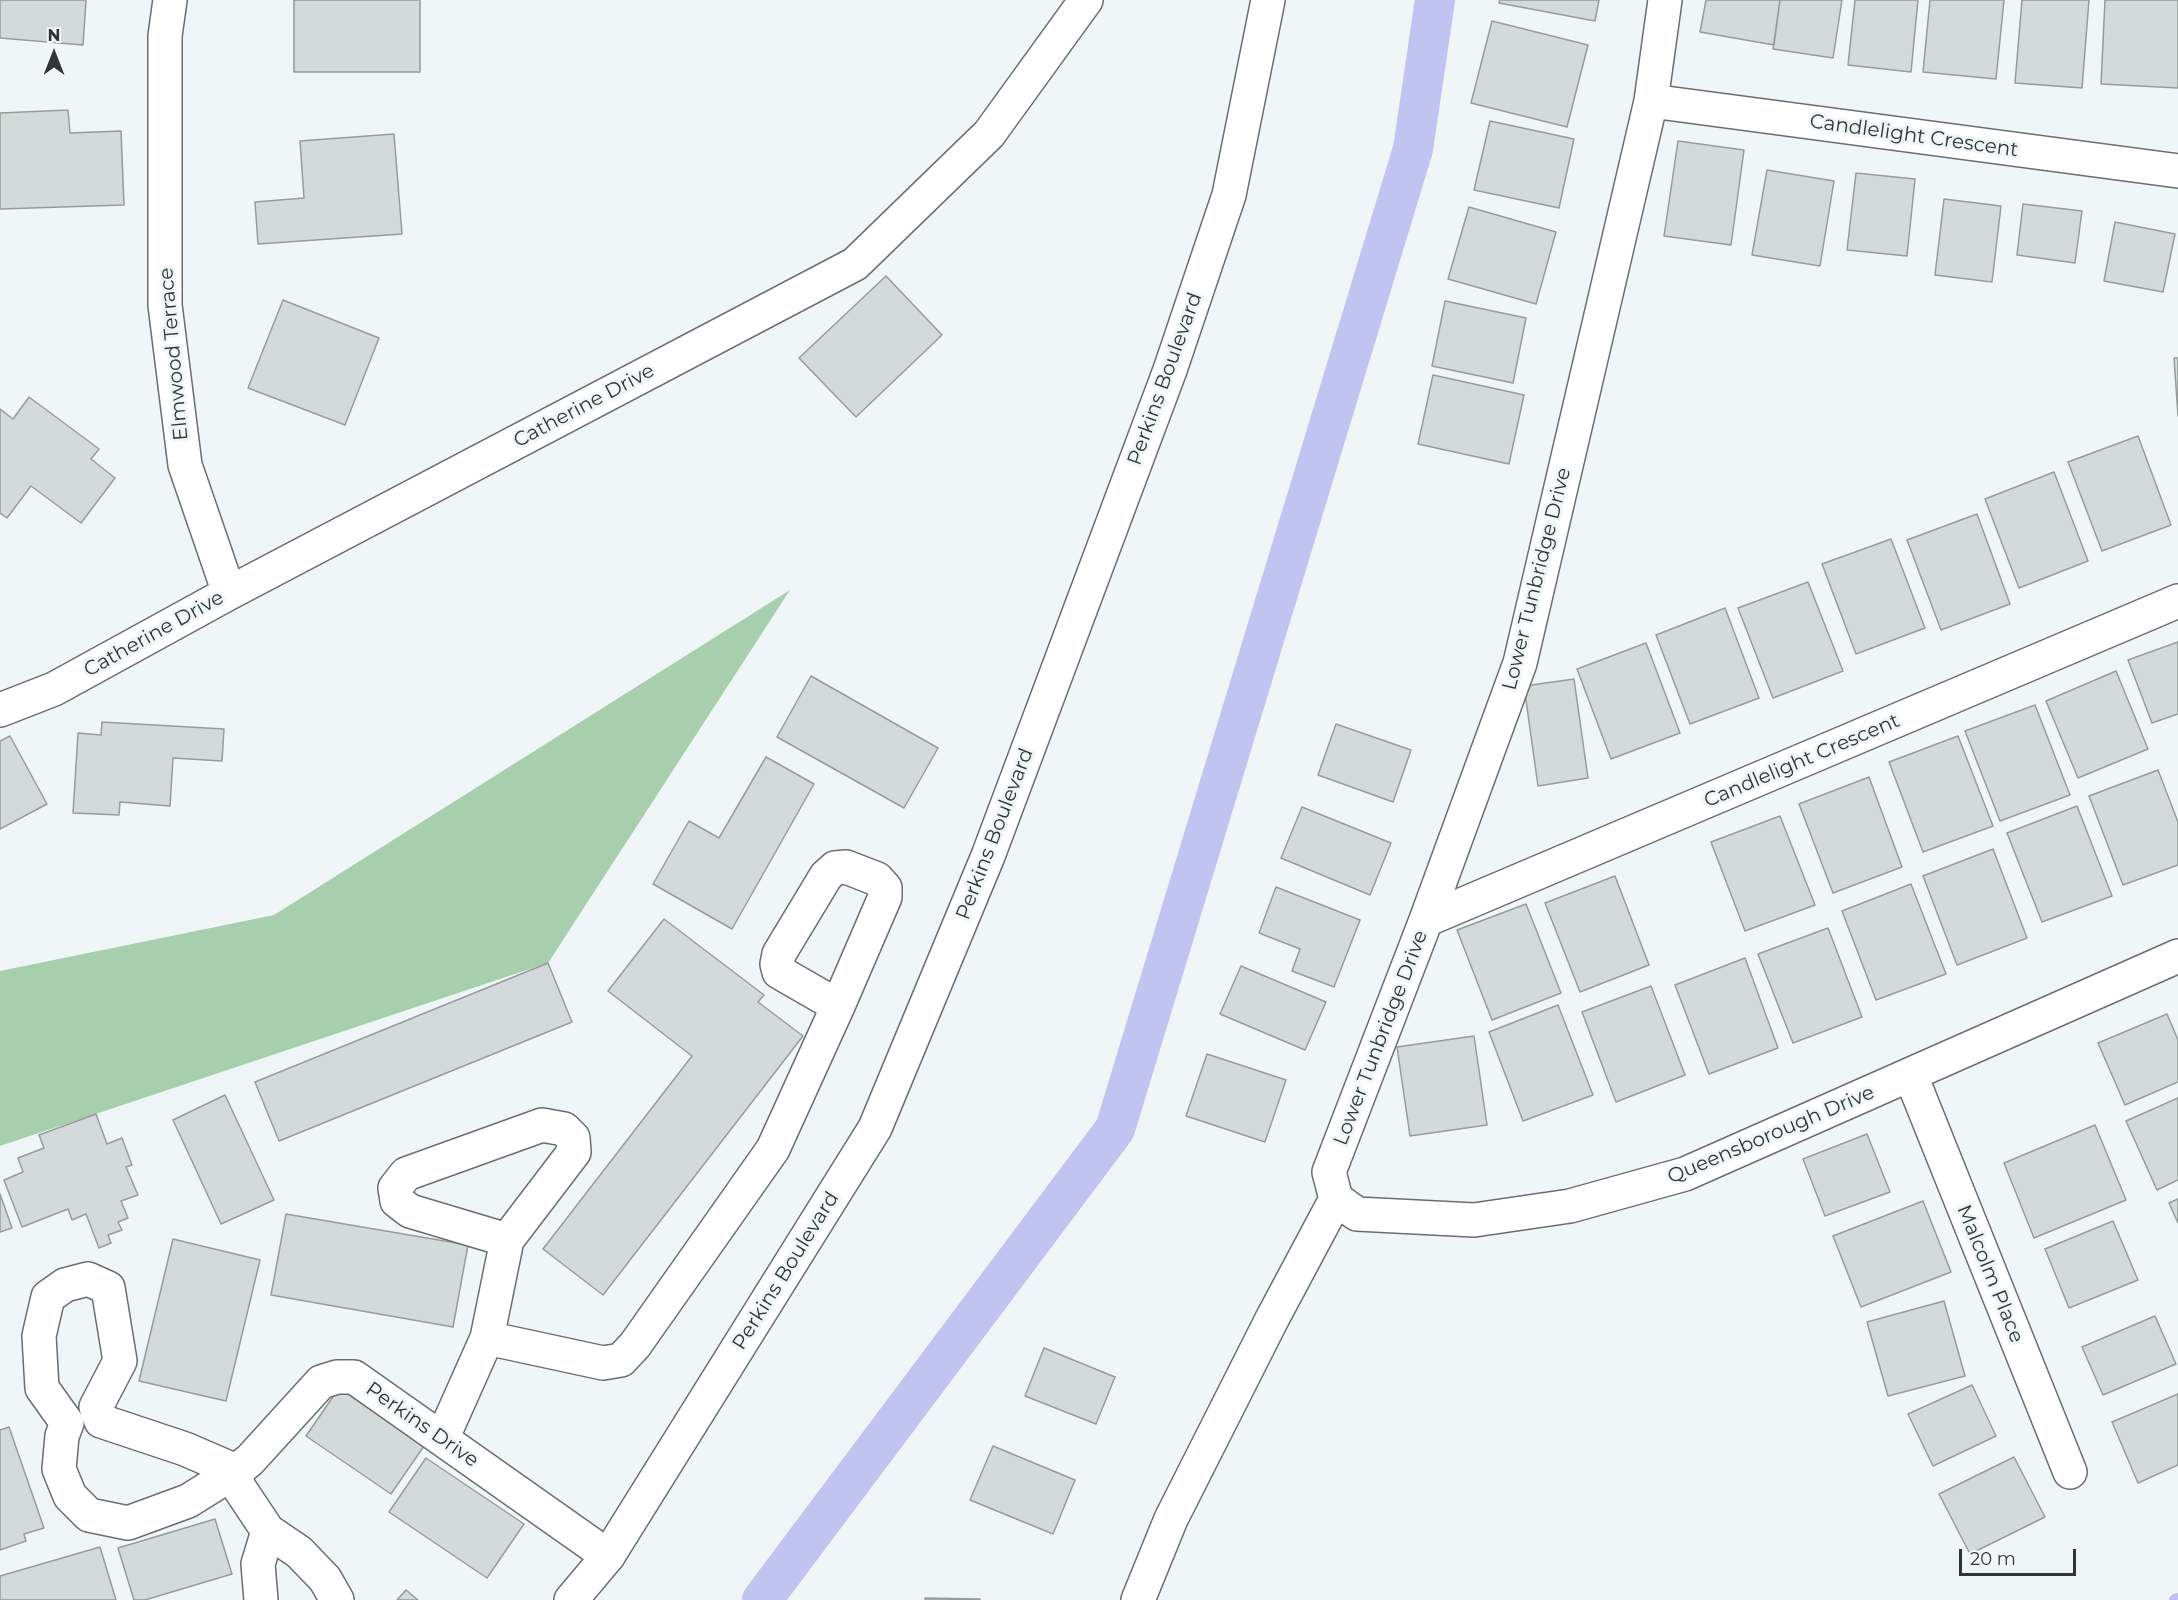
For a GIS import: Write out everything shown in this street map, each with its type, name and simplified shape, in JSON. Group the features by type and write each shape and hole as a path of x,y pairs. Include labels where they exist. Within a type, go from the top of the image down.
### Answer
{"street":[{"name":"Elmwood Terrace","path":"170,0 165,36 165,305 185,465 229,593"},
{"name":"Catherine Drive","path":"0,710 54,689 229,593 855,264 990,134 1086,0"},
{"name":"Perkins Boulevard","path":"571,1600 608,1556 875,1128 988,856 1170,370 1229,195 1268,0"},
{"name":"Lower Tunbridge Drive","path":"1138,1600 1172,1519 1272,1319 1333,1186 1426,920 1520,663 1651,101 1665,0"},
{"name":"Candlelight Crescent","path":"1651,101 2178,171"},
{"name":"Candlelight Crescent","path":"1426,920 2178,601"},
{"name":"Queensborough Drive","path":"1333,1186 1357,1214 1474,1220 1570,1206 1685,1174 2177,958"},
{"path":"487,1338 603,1363 621,1360 635,1345 773,1149 838,1006"},
{"name":"Malcolm Place","path":"1911,1076 2070,1472"},
{"path":"442,1439 487,1338 507,1240 574,1152 573,1138 564,1129 542,1125 406,1174 395,1188 397,1202 410,1211 507,1240"},
{"path":"99,1414 67,1423 42,1388 39,1336 48,1297 65,1285 88,1280 108,1288 120,1361 96,1407 99,1414 101,1421 185,1449 236,1471 237,1486 268,1531 299,1552 325,1579 337,1600"},
{"name":"Perkins Drive","path":"67,1423 62,1436 59,1469 70,1496 89,1515 128,1523 188,1501 236,1471 250,1460 321,1382 338,1377 354,1377 608,1556"},
{"path":"261,1600 258,1564 268,1531"}],"green space":[{"path":"790,590 548,963 0,1146 0,971 274,915"}],"building":[{"path":"0,0 86,0 83,45 0,38"},
{"path":"294,0 420,0 420,72 294,72"},
{"path":"1500,0 1599,0 1595,21 1499,3"},
{"path":"1706,0 1780,0 1774,45 1700,32"},
{"path":"1780,0 1842,0 1833,58 1773,49"},
{"path":"1855,0 1918,0 1911,72 1848,65"},
{"path":"1930,0 2004,0 1996,79 1923,72"},
{"path":"2022,0 2089,0 2082,88 2015,83"},
{"path":"2105,0 2178,0 2178,88 2101,84"},
{"path":"1492,21 1588,45 1567,127 1471,103"},
{"path":"68,110 70,133 121,131 124,205 0,209 0,113"},
{"path":"1490,121 1574,139 1559,208 1474,190"},
{"path":"394,134 402,234 258,244 255,202 304,198 300,141"},
{"path":"1678,141 1744,150 1731,245 1664,236"},
{"path":"1767,170 1834,181 1820,266 1752,255"},
{"path":"1856,173 1915,179 1907,256 1847,250"},
{"path":"1944,199 2001,206 1992,282 1935,275"},
{"path":"2023,204 2082,211 2075,263 2017,255"},
{"path":"1469,207 1556,232 1536,304 1448,279"},
{"path":"2115,222 2175,234 2163,292 2104,281"},
{"path":"886,276 942,335 856,417 799,358"},
{"path":"283,300 379,338 345,425 248,388"},
{"path":"1445,301 1526,318 1513,383 1432,366"},
{"path":"2174,358 2178,358 2178,416"},
{"path":"1433,375 1524,395 1509,464 1418,444"},
{"path":"29,397 99,449 91,459 115,478 81,523 31,486 7,518 0,513 0,409 13,419"},
{"path":"2138,436 2171,525 2102,551 2068,462"},
{"path":"2054,472 2088,561 2019,588 1985,499"},
{"path":"1977,514 2010,604 1941,630 1907,540"},
{"path":"1891,539 1925,628 1856,654 1822,564"},
{"path":"1808,582 1843,671 1773,698 1738,608"},
{"path":"1725,608 1759,698 1690,724 1656,635"},
{"path":"2178,642 2178,714 2152,723 2128,660"},
{"path":"1646,643 1680,733 1611,759 1577,669"},
{"path":"2116,671 2148,749 2078,778 2046,701"},
{"path":"811,676 938,748 904,808 777,737"},
{"path":"1574,679 1588,778 1538,786 1524,686"},
{"path":"2035,705 2070,795 2000,821 1965,731"},
{"path":"102,722 224,729 222,761 173,758 170,806 120,802 119,815 73,813 78,733 101,735"},
{"path":"1336,724 1411,750 1393,802 1318,775"},
{"path":"10,736 47,804 0,829 0,741"},
{"path":"1958,736 1993,826 1923,852 1889,762"},
{"path":"766,757 814,784 732,929 653,884 689,821 719,838"},
{"path":"2158,770 2178,822 2178,865 2123,885 2089,796"},
{"path":"1869,777 1902,867 1833,893 1799,804"},
{"path":"2077,806 2112,896 2042,922 2007,833"},
{"path":"1302,807 1391,843 1370,895 1281,858"},
{"path":"1780,816 1815,905 1745,931 1711,842"},
{"path":"1993,849 2027,938 1957,965 1923,876"},
{"path":"1615,876 1649,965 1580,992 1545,903"},
{"path":"1911,884 1946,974 1876,1000 1842,911"},
{"path":"1276,887 1360,920 1334,987 1292,971 1300,949 1259,933"},
{"path":"1526,904 1561,993 1492,1020 1457,930"},
{"path":"664,919 764,995 758,1002 803,1036 603,1295 543,1249 692,1056 608,991"},
{"path":"1828,928 1862,1017 1793,1043 1758,954"},
{"path":"1745,958 1778,1048 1709,1074 1675,985"},
{"path":"548,963 572,1022 279,1141 255,1082"},
{"path":"1241,966 1326,1002 1305,1050 1220,1014"},
{"path":"1651,986 1685,1075 1616,1102 1582,1012"},
{"path":"1558,1005 1593,1095 1523,1121 1489,1032"},
{"path":"2167,1014 2178,1040 2178,1082 2125,1105 2098,1043"},
{"path":"1474,1036 1487,1125 1410,1136 1397,1047"},
{"path":"1207,1054 1286,1080 1265,1142 1186,1116"},
{"path":"225,1095 274,1200 221,1224 173,1120"},
{"path":"2178,1098 2178,1180 2157,1190 2126,1121"},
{"path":"96,1114 107,1144 122,1138 132,1165 126,1167 138,1195 121,1201 128,1218 118,1222 122,1230 108,1235 111,1243 99,1248 86,1214 72,1220 68,1209 22,1227 4,1180 23,1172 18,1158 44,1148 39,1135"},
{"path":"2095,1125 2126,1200 2034,1238 2004,1163"},
{"path":"1867,1134 1890,1192 1825,1216 1803,1159"},
{"path":"0,1194 12,1228 0,1232"},
{"path":"2178,1199 2178,1223 2169,1203"},
{"path":"1923,1201 1951,1272 1861,1307 1833,1236"},
{"path":"286,1214 468,1245 453,1327 271,1295"},
{"path":"2113,1221 2138,1280 2069,1308 2045,1249"},
{"path":"173,1239 260,1260 226,1401 139,1381"},
{"path":"1944,1301 1965,1376 1888,1396 1867,1322"},
{"path":"2155,1316 2176,1364 2103,1395 2082,1347"},
{"path":"1044,1348 1115,1377 1096,1424 1025,1396"},
{"path":"1972,1385 1996,1436 1933,1466 1908,1414"},
{"path":"339,1388 424,1446 391,1494 306,1436"},
{"path":"2178,1394 2178,1465 2138,1483 2112,1422"},
{"path":"9,1427 44,1528 24,1534 26,1541 0,1550 0,1430"},
{"path":"993,1446 1075,1480 1053,1534 970,1500"},
{"path":"2014,1457 2045,1517 1970,1554 1939,1494"},
{"path":"426,1458 524,1524 487,1578 389,1512"},
{"path":"215,1519 232,1574 145,1600 134,1600 118,1548"},
{"path":"100,1547 116,1600 0,1600 0,1576"},
{"path":"406,1590 418,1600 397,1600"},
{"path":"925,1598 980,1599 980,1600 925,1600"}],"waterway":[{"path":"762,1600 1115,1129 1413,149 1435,0"}]}
